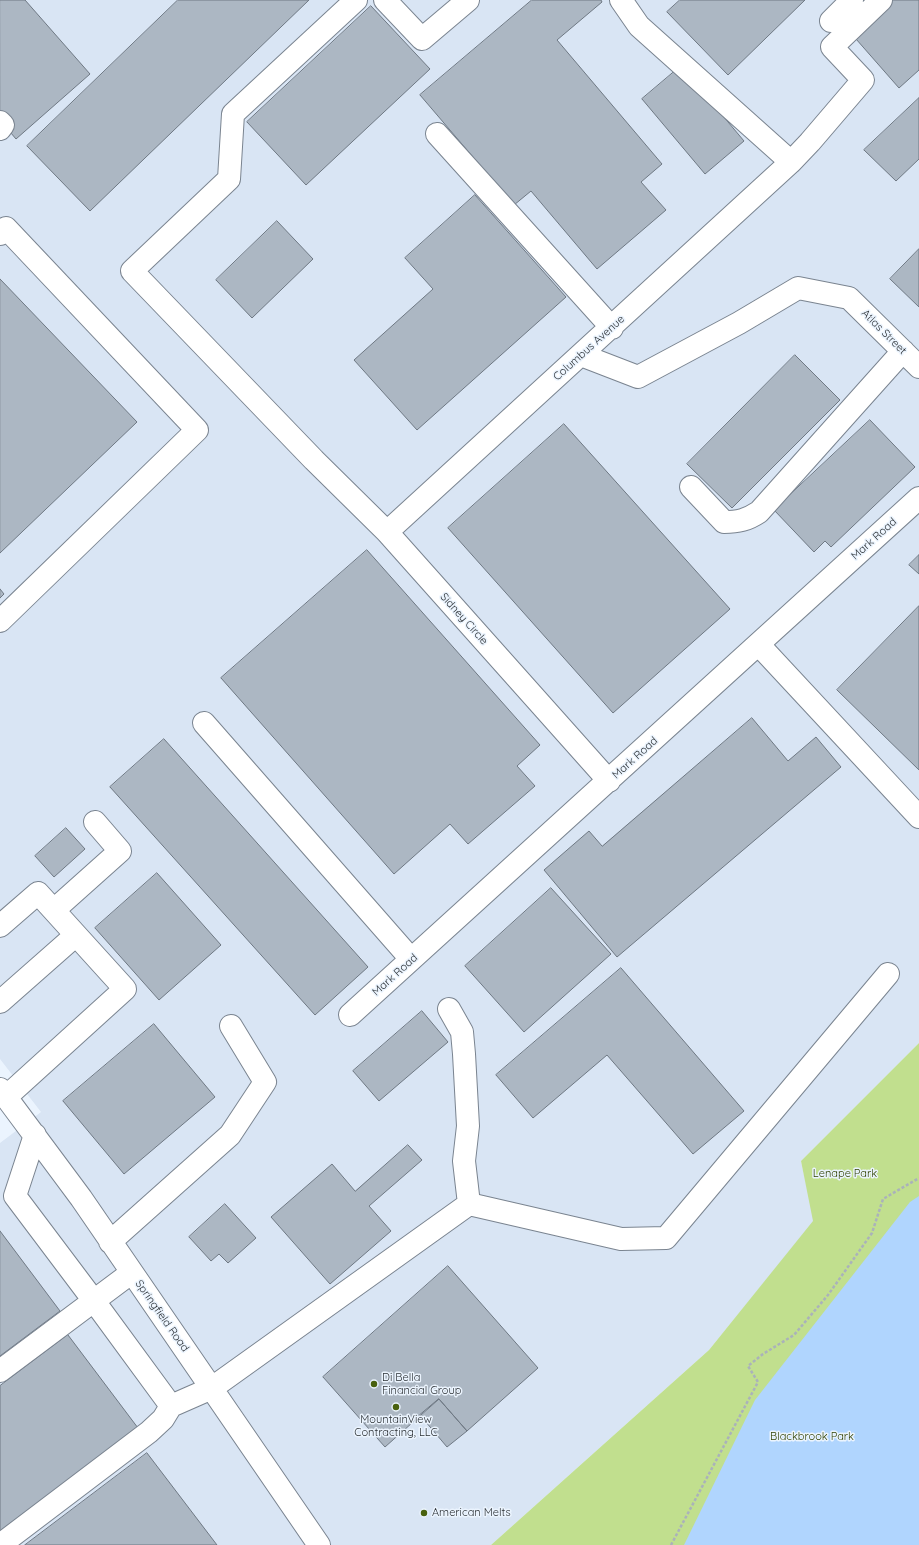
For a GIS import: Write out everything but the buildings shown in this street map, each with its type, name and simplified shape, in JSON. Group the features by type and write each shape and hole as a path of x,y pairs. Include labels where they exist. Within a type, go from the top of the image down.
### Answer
{"street":[{"name":"Sidney Circle","path":"356,0 233,114 229,179 132,271 314,460 387,532 609,781"},
{"path":"385,0 422,40 468,0"},
{"path":"621,0 639,26 791,162"},
{"path":"831,21 852,0"},
{"name":"Columbus Avenue","path":"387,532 612,328 791,162 863,80 832,46 881,0"},
{"path":"0,122 3,125 0,129"},
{"path":"437,134 612,328"},
{"path":"0,234 6,228 197,430 0,621"},
{"name":"Atlas Street","path":"582,355 638,377 739,323 798,288 849,298 919,367"},
{"path":"691,487 724,522 743,521 754,516 903,351"},
{"name":"Mark Road","path":"350,1016 919,498"},
{"path":"759,645 919,817"},
{"path":"204,723 412,959"},
{"path":"54,910 120,851 95,822"},
{"path":"0,926 38,893 125,989 3,1093"},
{"path":"0,1002 76,935"},
{"path":"0,1544 149,1432 164,1419 171,1406 212,1388 469,1204 621,1238 666,1238 888,974"},
{"path":"449,1009 462,1032 468,1126 464,1161 469,1204"},
{"path":"110,1242 230,1135 265,1082 231,1026"},
{"name":"Springfield Road","path":"3,1093 110,1242 319,1545"},
{"path":"35,1136 15,1196 94,1300 171,1406"},
{"path":"0,1371 131,1273"}],"path":[{"path":"671,1545 758,1382 748,1366 763,1354 794,1335 828,1296 872,1233 883,1199 919,1178"}],"shaded area":[{"path":"25,0 919,0 919,1043 801,1161 814,1221 709,1350 491,1545 0,1545 0,1143 41,1112 0,1059 0,24"}],"green space":[{"name":"Blackbrook Park","path":"919,1043 919,1545 491,1545 709,1350 813,1221 801,1161"}],"water":[{"name":"Blackbrook Park","path":"919,1196 919,1545 684,1545 755,1400 910,1202"}],"place":[{"name":"Di Bella Financial Group","path":"374,1384"},
{"name":"MountainView Contracting, LLC","path":"396,1407"},
{"name":"American Melts","path":"424,1513"}],"park label":[{"name":"Lenape Park","path":"845,1174"}]}
